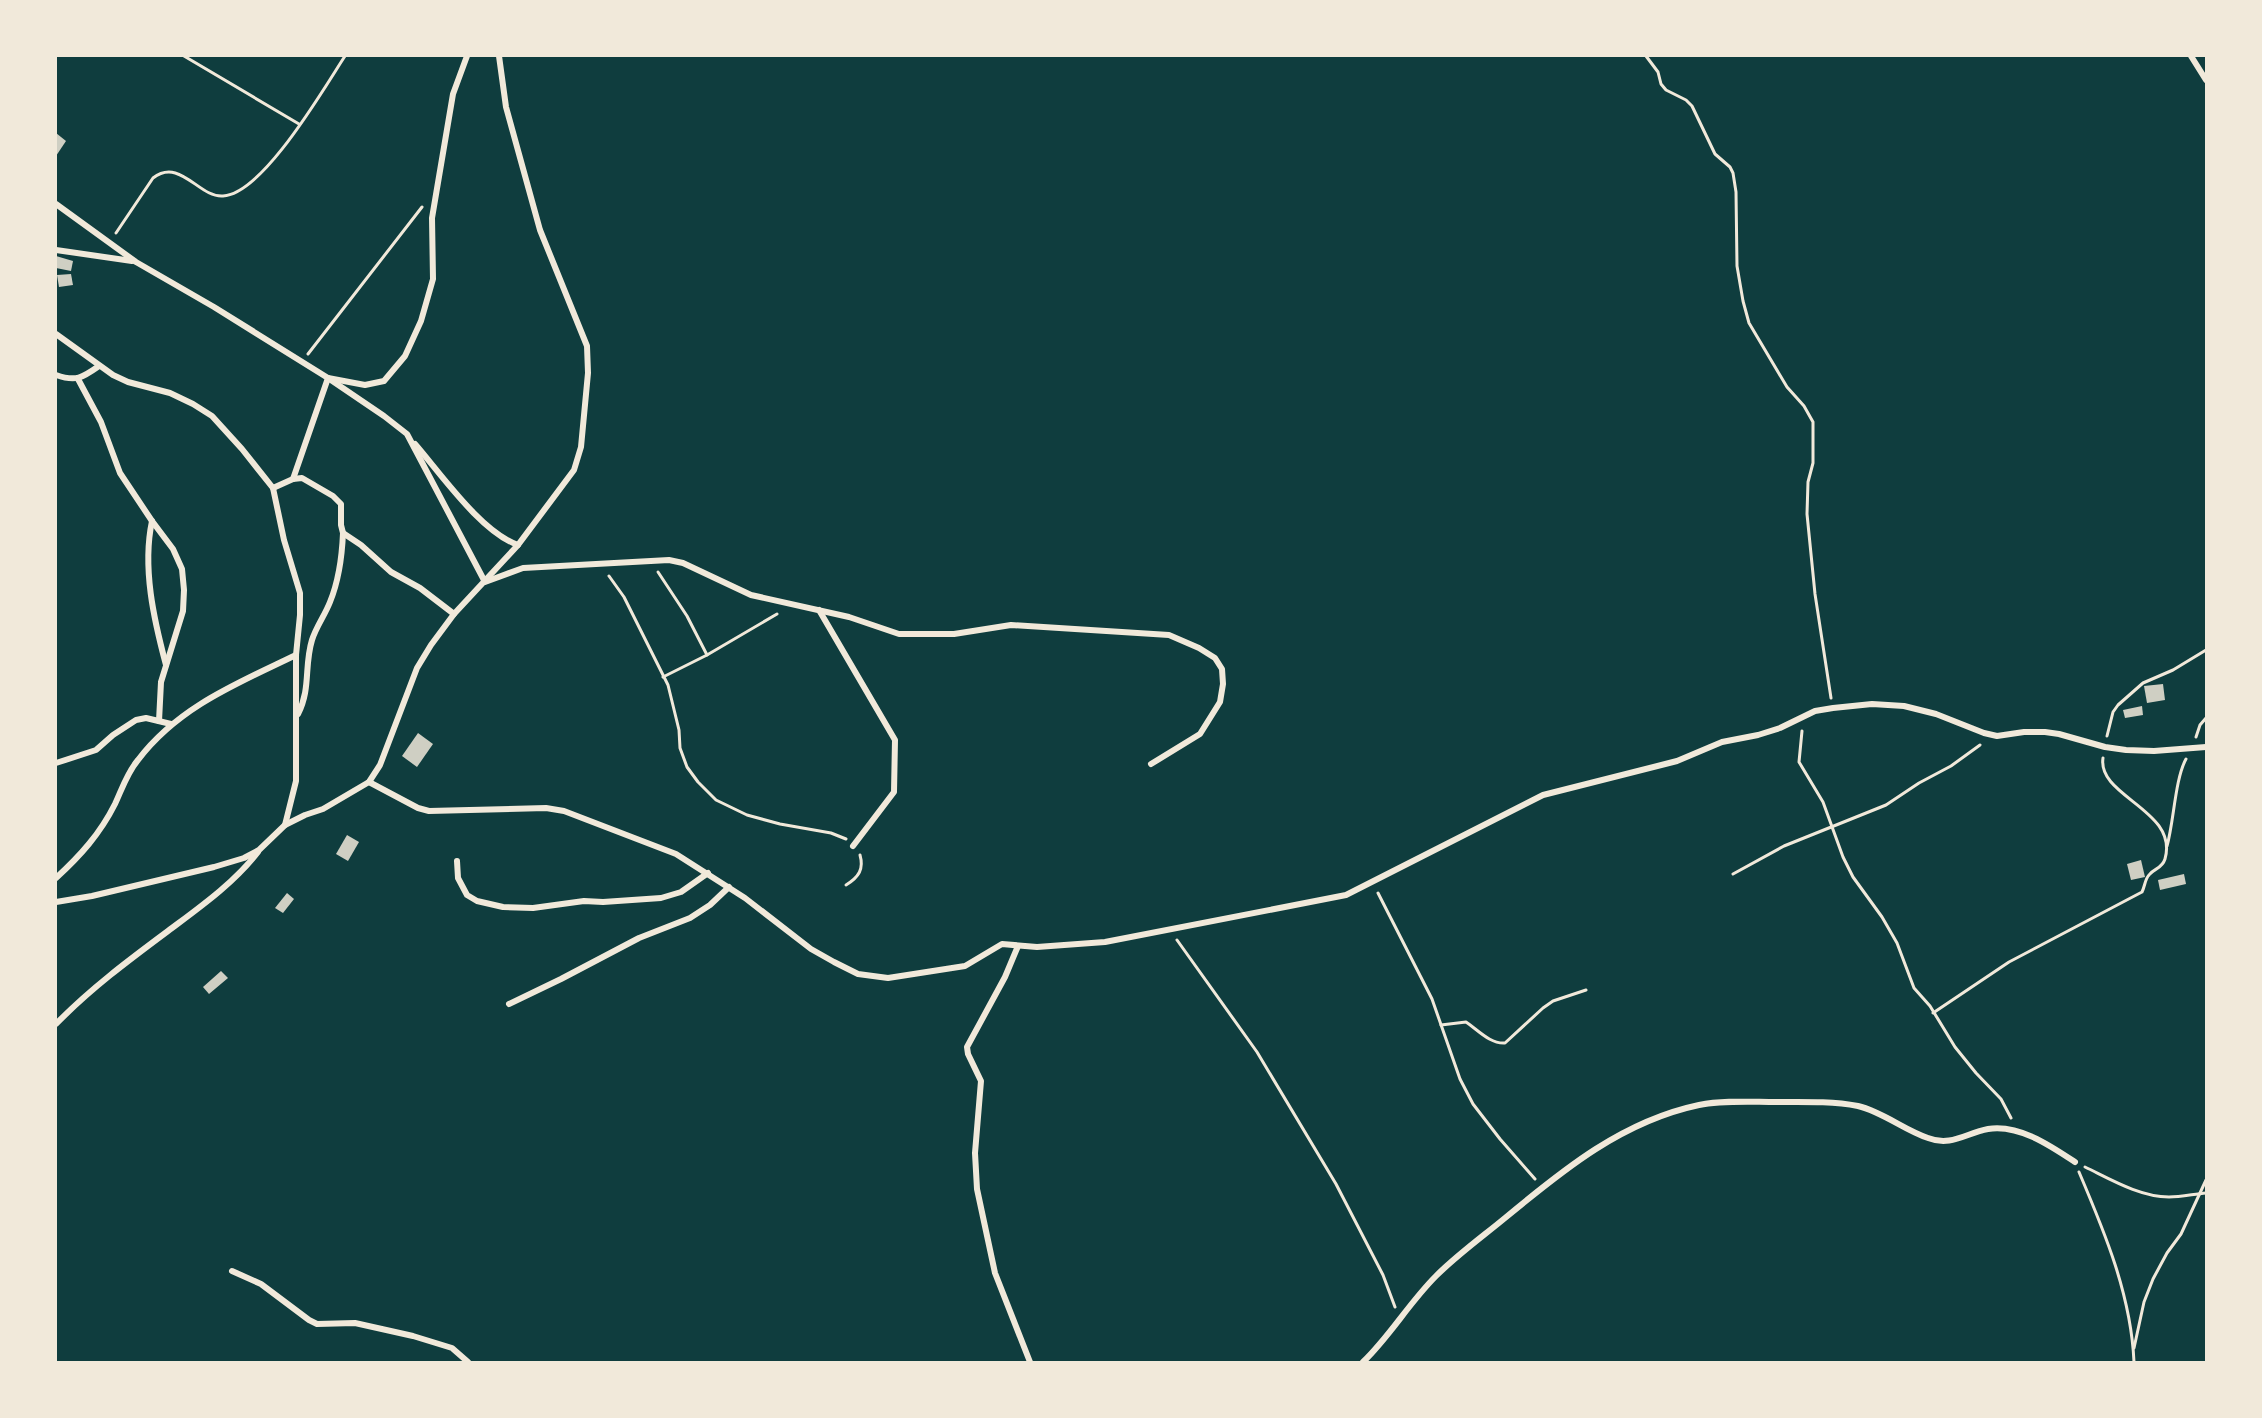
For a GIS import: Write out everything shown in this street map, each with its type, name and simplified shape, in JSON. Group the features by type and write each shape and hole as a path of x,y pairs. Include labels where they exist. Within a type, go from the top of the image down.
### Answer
{"street":[{"path":"328,378 365,385 384,381 405,356 421,321 433,279 432,218 451,106 467,56"},
{"path":"56,1024 118,968 226,887 285,825 322,809 369,782 380,765 417,668 454,614 518,545 574,470 578,459 588,373 587,346 540,230 506,107 499,56"},
{"path":"2191,56 2206,80"},
{"path":"56,204 136,262 214,307 384,416 407,434 487,527 504,540 518,545"},
{"path":"56,250 136,262"},
{"path":"56,334 99,366 128,382 170,393 212,416 273,488 284,540 300,593 296,655 296,781 285,825"},
{"path":"56,375 69,380 78,379 99,366"},
{"path":"293,479 328,378"},
{"path":"78,379 101,422 120,472 173,549 182,569 183,611 161,682 159,721"},
{"path":"407,434 485,582"},
{"path":"273,488 293,479 302,478 310,482 338,500 344,533 342,560 331,600 312,641 307,690 297,716"},
{"path":"152,521 149,536 152,598 156,627 166,665"},
{"path":"344,533 391,572 420,588 454,614"},
{"path":"485,582 523,568 669,560 683,562 751,595 849,617 899,634 954,634 1011,625 1169,635 1215,658 1222,669 1223,684 1220,702 1200,734 1151,764"},
{"path":"819,610 895,740 894,792 853,846"},
{"path":"56,878 87,849 100,831 126,777 138,759 171,724 203,700 296,655"},
{"path":"369,782 418,808 429,811 546,808 564,811 676,854 729,887 811,949 858,974 888,978 964,966 1002,944 1081,945 1346,895 1543,795 1677,761 1722,742 1758,735 1780,728 1806,715 1833,708 1872,704 1904,706 1935,714 1997,736 2045,732 2105,747 2154,752 2206,747"},
{"path":"56,763 96,750 119,730 136,720 146,718 171,724"},
{"path":"56,902 92,896 214,867 259,850"},
{"path":"457,861 458,878 467,895 477,901 503,908 533,908 584,901 661,898 681,892 708,873"},
{"path":"509,1004 639,938 690,918 729,887"},
{"path":"1018,945 1005,977 967,1047 981,1081 975,1153 979,1200 995,1273 1030,1362"},
{"path":"1363,1362 1436,1275 1569,1166 1620,1135 1659,1116 1701,1105 1746,1101 1800,1102 1858,1107 1881,1115 1928,1138 1946,1142 1990,1129 2015,1130 2057,1150 2075,1162"},
{"path":"232,1271 261,1284 317,1324 355,1323 413,1336 452,1348 468,1362"}],"path":[{"path":"184,56 300,124"},
{"path":"110,243 153,178 159,174 168,171 179,174 216,195 224,196 253,182 285,146 345,56"},
{"path":"1646,56 1666,90 1686,100 1692,106 1714,154 1730,167 1733,173 1736,192 1737,266 1749,323 1787,387 1804,406 1813,422 1813,463 1808,482 1808,514 1814,585 1833,708"},
{"path":"302,362 423,205"},
{"path":"650,561 687,616 708,656"},
{"path":"602,564 624,597 663,677 674,706 680,748 687,767 698,782 717,800 747,815 780,824 831,833 847,839 860,854 862,863 856,879 846,885"},
{"path":"663,677 708,656 793,604"},
{"path":"2167,846 2162,831 2144,809 2111,782 2104,772 2102,765 2105,747 2111,718 2118,705 2143,683 2173,670 2206,650"},
{"path":"1806,715 1800,739 1799,762 1823,802 1853,877 1882,917 1905,959 1906,969 1914,988 1934,1012 1955,1047 2001,1099 2015,1130"},
{"path":"1934,1012 2009,962 2142,892 2149,874 2164,862 2180,775 2193,748 2200,725 2206,718"},
{"path":"1733,874 1784,846 1886,805 1918,783 1951,766 1971,749 1997,736"},
{"path":"1372,881 1432,999 1460,1079 1473,1104 1542,1187"},
{"path":"1169,929 1257,1052 1336,1184 1383,1275 1399,1317"},
{"path":"1441,1025 1466,1022 1491,1040 1505,1043 1532,1016 1553,1001 1586,990"},
{"path":"2075,1162 2128,1187 2151,1194 2169,1197 2206,1193"},
{"path":"2075,1162 2100,1221 2123,1286 2134,1362"},
{"path":"2133,1352 2144,1302 2153,1279 2167,1253 2181,1234 2206,1180"}],"building":[{"path":"56,133 66,141 56,156"},
{"path":"56,256 73,261 71,271 56,268"},
{"path":"71,274 73,285 59,287 57,275"},
{"path":"2163,684 2165,700 2147,703 2144,686"},
{"path":"2142,706 2143,715 2125,718 2123,710"},
{"path":"418,733 433,744 417,767 402,756"},
{"path":"347,835 359,842 348,861 336,854"},
{"path":"2141,860 2145,877 2131,880 2127,864"},
{"path":"2184,874 2186,884 2160,890 2158,880"},
{"path":"287,893 294,899 283,913 275,908"},
{"path":"221,971 228,978 209,994 203,987"}]}
